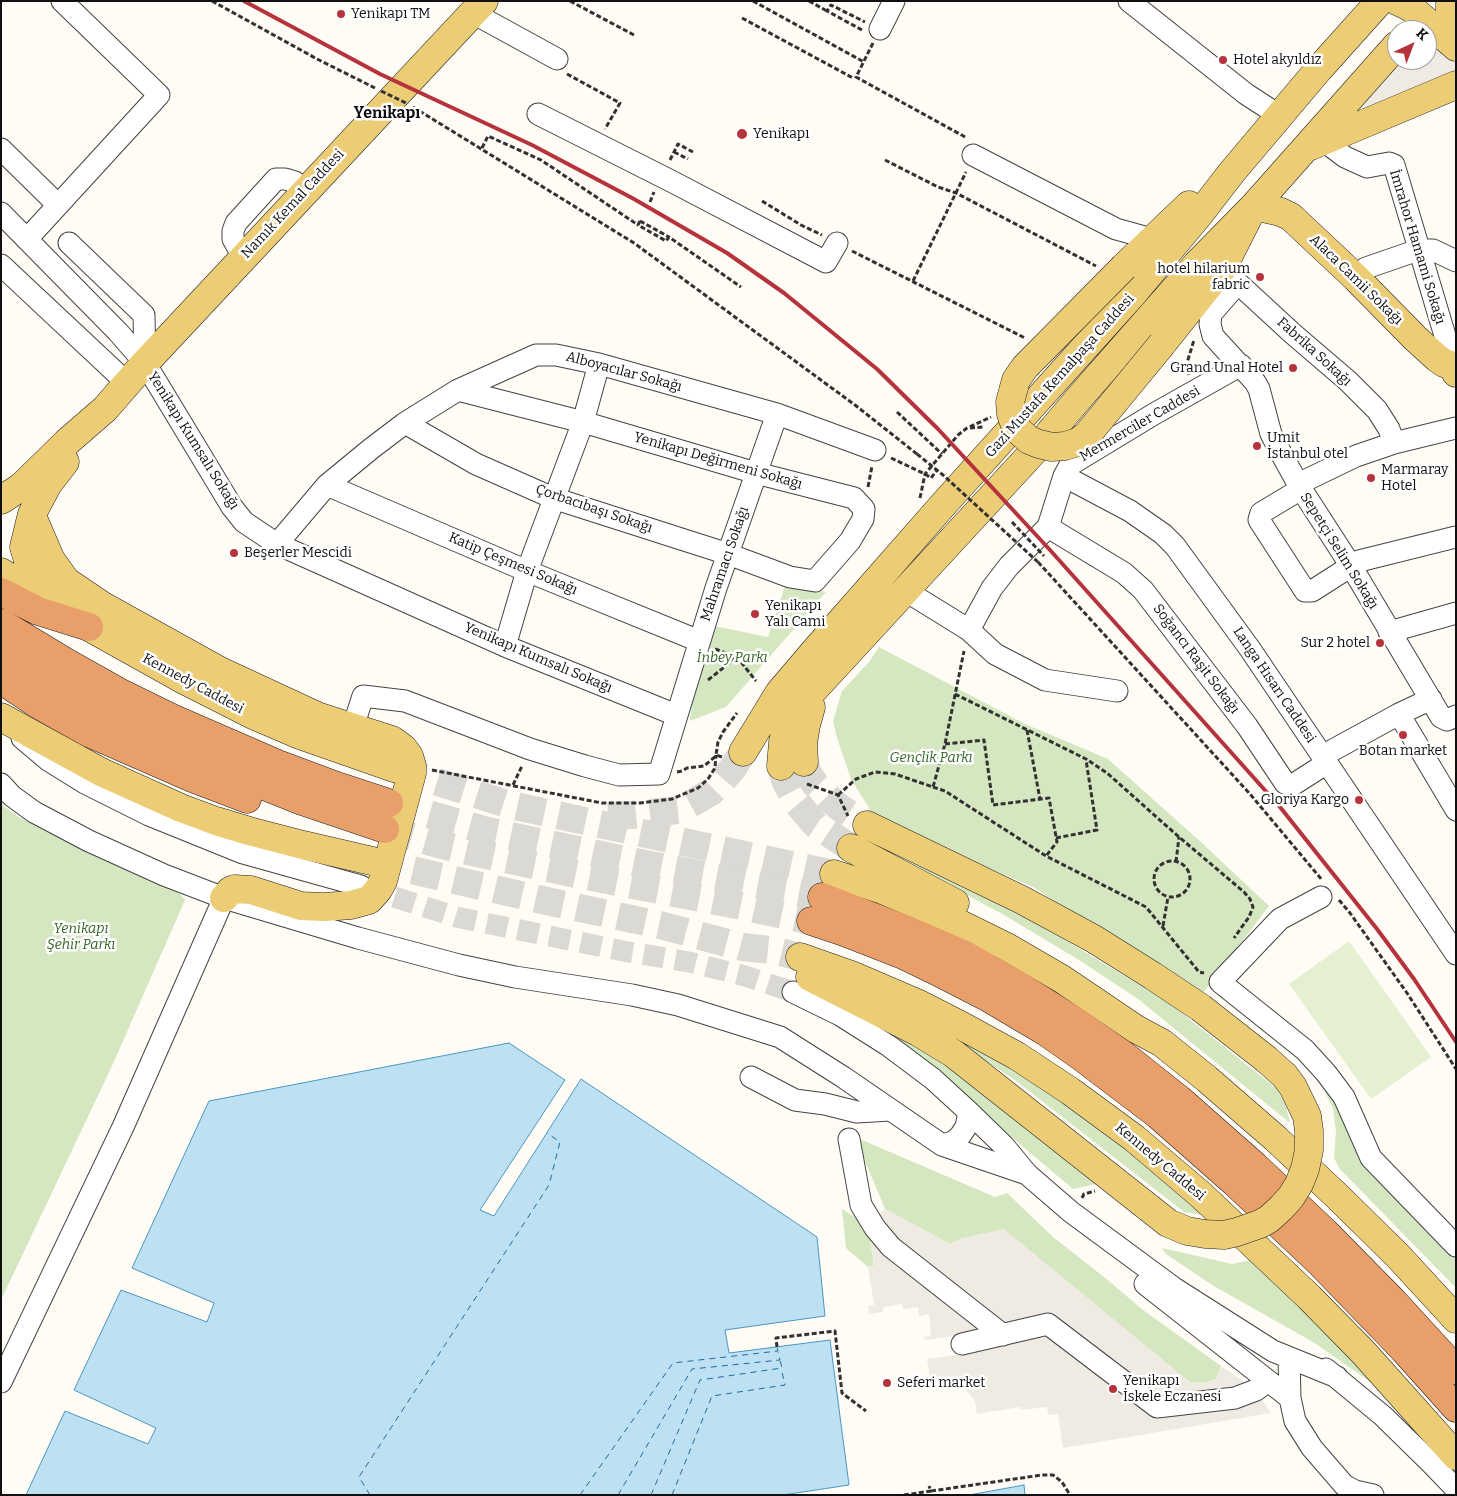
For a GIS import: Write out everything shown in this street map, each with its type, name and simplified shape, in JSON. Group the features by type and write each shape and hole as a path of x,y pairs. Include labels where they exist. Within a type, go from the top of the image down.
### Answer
{"highway":[{"path":"1,592 38,611 89,627"},
{"path":"1,622 94,678 172,718 278,764 337,786 382,833"},
{"path":"1,654 79,700 181,752 382,833"},
{"path":"1,680 39,705 89,733 192,778 280,811 382,833"},
{"path":"1456,1370 1393,1301 1325,1232 1255,1166 1178,1098 1125,1056 1075,1021 963,954 912,932 816,909 844,932 940,973 987,997 1046,1032 1158,1115 1248,1195 1318,1262 1404,1350 1456,1408"}],"main road":[{"path":"1450,1 1450,18 1456,45"},
{"path":"1380,3 1410,7 1456,45"},
{"name":"Gazi Mustafa Kemalpaşa Caddesi","path":"728,755 813,652 1131,296 1319,69 1380,3"},
{"name":"Namık Kemal Caddesi","path":"105,409 136,373 478,7"},
{"name":"Gazi Mustafa Kemalpaşa Caddesi","path":"795,770 782,752 787,725 796,709 1036,450 1197,264 1315,145 1387,57"},
{"path":"1315,145 1456,85"},
{"path":"1232,172 1193,201 1152,239 1112,268 1048,344 1025,367 1016,380 1010,402 1011,414 1019,431 1029,440 1052,447 1078,442 1086,435 1162,344 1230,276 1254,206"},
{"name":"Alaca Camii Sokağı","path":"1254,206 1281,212 1291,217 1423,345 1455,370"},
{"path":"1,500 21,487 66,442 105,409"},
{"path":"55,606 33,578 24,547 32,516 48,484 87,436 105,409"},
{"path":"32,516 51,560 66,581 104,606 228,675 317,716 392,740 403,748 409,756 404,768 412,773 384,881 369,900 351,906 301,906 251,890 234,889 224,898"},
{"name":"Kennedy Caddesi","path":"1,572 89,627 184,680 254,716 297,734 404,768"},
{"path":"1,718 136,789 216,821 258,833 382,833"},
{"path":"797,973 879,1011 954,1054 1168,1223 1187,1231 1224,1235 1260,1224 1281,1208 1299,1184 1305,1169 1309,1150 1307,1116 1294,1087 1266,1059 1200,1008 1094,939 1022,900 858,821"},
{"path":"851,848 1056,958 1124,1004 1162,1043"},
{"path":"834,874 883,890 942,915 1007,948 1062,979 1162,1043 1252,1118 1337,1196 1398,1256 1456,1319"},
{"name":"Kennedy Caddesi","path":"797,973 854,976 962,1026 1017,1056 1070,1091 1134,1138 1201,1195 1309,1297 1363,1352 1456,1456"}],"street":[{"path":"27,238 159,95 62,1"},
{"path":"873,31 894,1"},
{"path":"1136,3 1246,94 1280,116"},
{"path":"478,7 559,65"},
{"path":"538,114 597,144 659,183 826,262 837,243"},
{"name":"İmrahor Hamami Sokağı","path":"1315,145 1367,167 1389,163 1394,165 1455,370"},
{"path":"1,149 58,205"},
{"path":"973,155 1116,229 1152,239"},
{"name":"Yenikapı Kumsalı Sokağı","path":"1,212 118,332 136,373 244,522 277,544 506,646 676,715"},
{"path":"69,243 144,315 136,373"},
{"path":"1356,278 1366,268 1418,250 1433,250 1456,262"},
{"path":"2,266 136,373"},
{"path":"1211,314 1230,276"},
{"name":"Fabrika Sokağı","path":"1230,276 1348,381 1377,410 1389,429 1394,443"},
{"name":"Sepetçi Selim Sokağı","path":"1211,314 1210,324 1214,336 1242,365 1259,388 1271,434 1299,487 1350,566 1441,717 1447,720 1456,716"},
{"name":"Alboyacılar Sokağı","path":"277,544 327,485 406,423 458,390 536,355 556,355 599,364 777,414 875,450"},
{"path":"506,646 526,571 583,422 599,364"},
{"name":"Mermerciler Caddesi","path":"1048,527 1064,476 1070,466 1154,414 1242,365"},
{"name":"Yenikapı Değirmeni Sokağı","path":"458,390 583,422 756,473 854,498 864,509"},
{"name":"Mahramacı Sokağı","path":"659,774 699,641 777,414"},
{"name":"Çorbacıbaşı Sokağı","path":"406,423 476,464 553,498 728,554 790,577 815,581 850,541 863,519 864,509"},
{"path":"1456,428 1394,443 1356,456 1299,487 1261,513 1258,520 1305,591 1312,591 1359,561 1456,537"},
{"name":"Langa Hısarı Caddesi","path":"1064,476 1130,511 1163,534 1175,546 1450,932 1456,954"},
{"name":"Katip Çeşmesi Sokağı","path":"327,485 526,571 699,641"},
{"path":"969,630 992,588 1009,566 1048,527"},
{"name":"Soğancı Raşit Sokağı","path":"1048,527 1124,573 1143,590 1247,726 1284,783 1291,786 1325,759"},
{"path":"906,591 969,630 995,654 1045,680 1117,691"},
{"path":"1389,632 1456,613"},
{"path":"353,727 363,696 405,701 530,749 586,766 619,775 659,774"},
{"path":"1325,759 1399,714 1431,699"},
{"path":"1399,714 1456,810"},
{"path":"1,718 48,760 85,783 149,815 243,853 362,886"},
{"path":"1,784 12,796 34,812 89,841 164,875 224,898 358,938 459,965 516,977 641,997 678,1005 780,1037 843,1077 942,1145 1027,1174 1056,1188 1156,1264 1208,1297 1308,1354 1383,1416 1456,1489"},
{"path":"1328,893 1280,919 1220,982 1305,1050 1326,1073 1344,1097 1371,1158 1456,1246"},
{"path":"1,1382 123,1127 224,898"},
{"path":"797,973 840,1015 889,1046 933,1079 970,1112 1004,1146 1027,1174 1050,1208 1290,1398"},
{"path":"751,1076 795,1100 825,1104 857,1112 890,1110"},
{"path":"942,1145 953,1142 960,1136 966,1127 970,1112"},
{"path":"849,1139 861,1205 875,1228 890,1247 1003,1335"},
{"path":"1027,1174 1071,1212 1174,1288 1273,1352 1337,1377"},
{"path":"962,1344 1048,1324 1157,1407 1235,1398 1256,1390 1268,1381"},
{"path":"1289,1358 1290,1398 1296,1421 1312,1448 1344,1485 1356,1491 1373,1495"}],"path":[{"path":"212,1 317,59 420,110 634,243 855,406 937,470 1042,566 1250,794 1328,893 1350,913 1407,992 1456,1068"},
{"path":"570,1 634,35"},
{"path":"753,1 864,62"},
{"path":"809,1 873,31"},
{"path":"827,11 831,5 873,31"},
{"path":"742,18 852,78"},
{"path":"873,31 864,62 856,77 979,144 913,281"},
{"path":"559,65 620,103 597,144"},
{"path":"482,148 488,136 541,160 638,225 640,221 669,237 742,287"},
{"path":"650,202 678,144 692,152"},
{"path":"674,152 688,160"},
{"path":"884,160 1112,268"},
{"path":"762,201 801,225 1033,341"},
{"path":"1188,378 1187,363 1194,340 1211,314"},
{"path":"897,412 942,454"},
{"path":"919,505 924,474 966,428 992,416"},
{"path":"966,428 984,427"},
{"path":"864,509 875,450 931,478 937,470"},
{"path":"1012,522 1044,556 1046,559 1042,566"},
{"path":"933,787 945,744 969,630"},
{"path":"737,657 756,681"},
{"path":"955,694 1086,759 1107,773 1233,882 1250,899 1253,907 1249,917 1234,939"},
{"path":"728,755 718,742 737,713"},
{"path":"1027,729 1040,800"},
{"path":"945,744 984,740 993,805 1049,798 1057,842 1046,856"},
{"path":"404,768 602,803 640,803 672,798 698,788 708,780 728,755"},
{"path":"659,774 704,766 728,755"},
{"path":"1056,838 1097,830 1086,759"},
{"path":"795,770 838,795 858,821"},
{"path":"838,795 856,779 874,772 895,774 945,792 1046,856 1146,907 1199,972 1209,974 1220,982"},
{"path":"1176,862 1179,837"},
{"path":"1176,862 1187,868 1190,874 1189,887 1181,896 1168,898 1158,891 1154,875 1156,870 1164,863 1176,862"},
{"path":"1163,926 1168,898"},
{"path":"777,1347 776,1338 835,1330 842,1393 866,1411"},
{"path":"904,1495 1052,1475 1062,1482 1070,1495"},
{"path":"967,1480 968,1485"},
{"path":"930,1486 931,1491"}],"green space":[{"name":"İnbey Parkı","path":"787,580 807,588 826,592 726,707 690,721 692,703 714,626 768,637"},
{"name":"Gençlik Parkı","path":"879,647 1025,724 1108,759 1269,906 1200,997 1033,887 934,844 871,811 851,779 833,721 842,691 869,662"},
{"name":"Yenikapı Şehir Parkı","path":"1,804 17,816 91,854 179,893 185,900 112,1066 1,1300"},
{"path":"893,855 990,898 1168,1002 1276,1088 1286,1106 1290,1123 1138,999 1079,960 1004,915"},
{"path":"1349,941 1431,1057 1371,1099 1289,984"},
{"path":"859,1015 905,1039 955,1072 1096,1184 1073,1189 934,1067"},
{"path":"932,1025 993,1057 1082,1114 1168,1181 1207,1216 1184,1212 1015,1080"},
{"path":"1320,1081 1340,1098 1396,1191 1456,1258 1456,1288 1339,1168 1334,1158 1336,1131 1333,1109"},
{"path":"855,1137 995,1197 1007,1193 1053,1237 1143,1310 1221,1366 1216,1379 1204,1383 1190,1382 1164,1362 962,1238 950,1244 885,1209"},
{"path":"842,1209 868,1226 874,1266 868,1267 846,1248"},
{"path":"1162,1248 1232,1264 1251,1260 1273,1277 1382,1390 1313,1342 1212,1285 1166,1254"}],"shaded area":[{"path":"1437,38 1456,51 1456,73 1369,112 1364,103 1393,70 1437,70"},
{"path":"885,1209 950,1244 962,1238 1004,1229 1190,1382 1204,1383 1216,1379 1221,1366 1256,1390 1271,1413 1063,1448 1058,1414 1048,1415 1047,1407 1021,1410 1020,1407 977,1414 975,1401 965,1389 955,1383 943,1381 931,1383 927,1359 964,1354 961,1335 925,1340 924,1337 931,1336 929,1314 919,1316 918,1307 903,1309 902,1304 883,1307 883,1312 869,1314 868,1306 874,1305 868,1267 874,1265 868,1226"}],"water":[{"path":"509,1043 565,1080 480,1210 494,1216 581,1079 817,1237 825,1316 725,1330 729,1353 830,1340 849,1485 783,1495 26,1495 65,1411 148,1444 156,1428 74,1390 121,1290 207,1322 214,1303 132,1268 209,1101"},
{"path":"1024,1485 1025,1495 969,1495"}],"ferry route":[{"path":"370,1495 359,1477 549,1185 560,1142 547,1133"},
{"path":"580,1495 673,1363 778,1351 777,1347"},
{"path":"618,1495 692,1369 780,1360 778,1352"},
{"path":"651,1495 700,1380 782,1368 780,1360"},
{"path":"672,1495 712,1396 785,1385 781,1368"}],"tunnel":[{"path":"608,816 679,810 711,792 733,768 743,752"},
{"path":"804,762 815,784 840,808 867,825"},
{"path":"781,766 785,780 797,803 815,824 851,848"},
{"path":"397,769 510,805 834,874"},
{"path":"389,803 487,831 635,862 822,897"},
{"path":"385,829 477,853 811,921"},
{"path":"372,861 660,925 742,947 772,950 800,957"},
{"path":"364,887 456,917 623,951 689,962 745,976 793,992"}],"railway":[{"path":"244,1 380,74 532,145 634,199 727,253 784,293 877,369 938,429 1050,550 1280,807 1377,929 1414,979 1456,1042"}],"place":[{"name":"Yenikapı TM","path":"341,14"},
{"name":"Hotel akyıldız","path":"1223,60"},
{"name":"Yenikapı","path":"742,134"},
{"name":"hotel hilarium fabric","path":"1260,277"},
{"name":"Grand Unal Hotel","path":"1293,368"},
{"name":"Umit İstanbul otel","path":"1257,446"},
{"name":"Marmaray Hotel","path":"1371,478"},
{"name":"Beşerler Mescidi","path":"234,553"},
{"name":"Yenikapı Yalı Cami","path":"755,614"},
{"name":"Sur 2 hotel","path":"1380,643"},
{"name":"Botan market","path":"1403,735"},
{"name":"Gloriya Kargo","path":"1359,800"},
{"name":"Seferi market","path":"887,1383"},
{"name":"Yenikapı İskele Eczanesi","path":"1113,1389"}],"district":[{"name":"Yenikapı","path":"387,114"}]}
